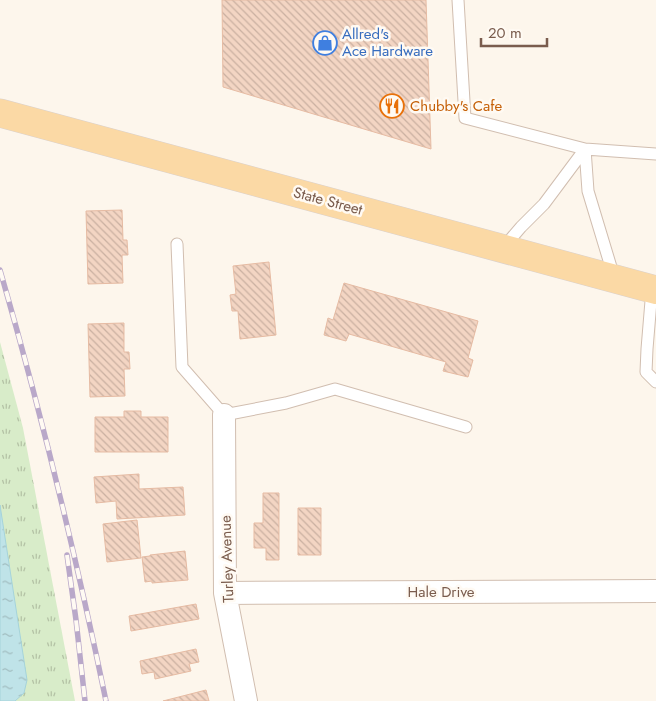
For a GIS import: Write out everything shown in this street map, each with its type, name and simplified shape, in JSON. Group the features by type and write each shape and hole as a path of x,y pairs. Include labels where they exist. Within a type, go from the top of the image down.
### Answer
{"main road":[{"name":"State Street","path":"0,113 654,289"}],"street":[{"name":"Turley Avenue","path":"224,415 226,593 246,701"},
{"name":"Hale Drive","path":"226,593 656,591"}],"lane":[{"path":"458,0 465,118 585,149 656,154"},
{"path":"503,248 520,227 544,204 585,149"},
{"path":"585,149 588,191 614,279"},
{"path":"178,244 182,367 224,415 335,389 466,427"},
{"path":"654,289 646,372 656,382"}],"green space":[{"path":"0,342 23,428 75,701 0,701"}],"water":[{"path":"0,505 27,680 24,693 15,701 0,701"}],"building":[{"name":"Allred's Ace Hardware","path":"222,0 426,0 431,149 223,87"},
{"path":"122,210 123,240 127,240 128,255 122,255 123,283 88,284 86,211"},
{"path":"269,262 276,335 240,339 238,311 232,311 230,295 236,294 233,266"},
{"path":"344,283 478,321 468,358 473,360 468,377 443,371 446,362 349,334 346,341 324,335 328,318 333,320"},
{"path":"124,323 124,352 129,352 130,369 124,369 125,396 90,397 88,324"},
{"path":"124,411 141,411 141,417 168,417 168,452 95,452 95,417 124,417"},
{"path":"139,474 139,489 183,487 185,515 117,519 116,501 96,503 94,477"},
{"path":"263,493 279,493 279,560 266,560 266,548 254,548 254,523 263,523"},
{"path":"298,508 321,508 321,555 298,555"},
{"path":"137,520 141,558 107,562 103,524"},
{"path":"185,551 188,580 145,582 142,557"},
{"path":"196,604 199,619 131,631 129,616"},
{"path":"196,649 199,662 189,664 191,671 155,679 154,672 142,674 140,661"},
{"path":"206,690 209,701 163,701"}],"railway":[{"path":"0,270 57,484 83,592 106,701"},
{"path":"67,555 85,701"}],"place":[{"name":"Allred's Ace Hardware","path":"325,43"},
{"name":"Chubby's Cafe","path":"392,106"}]}
